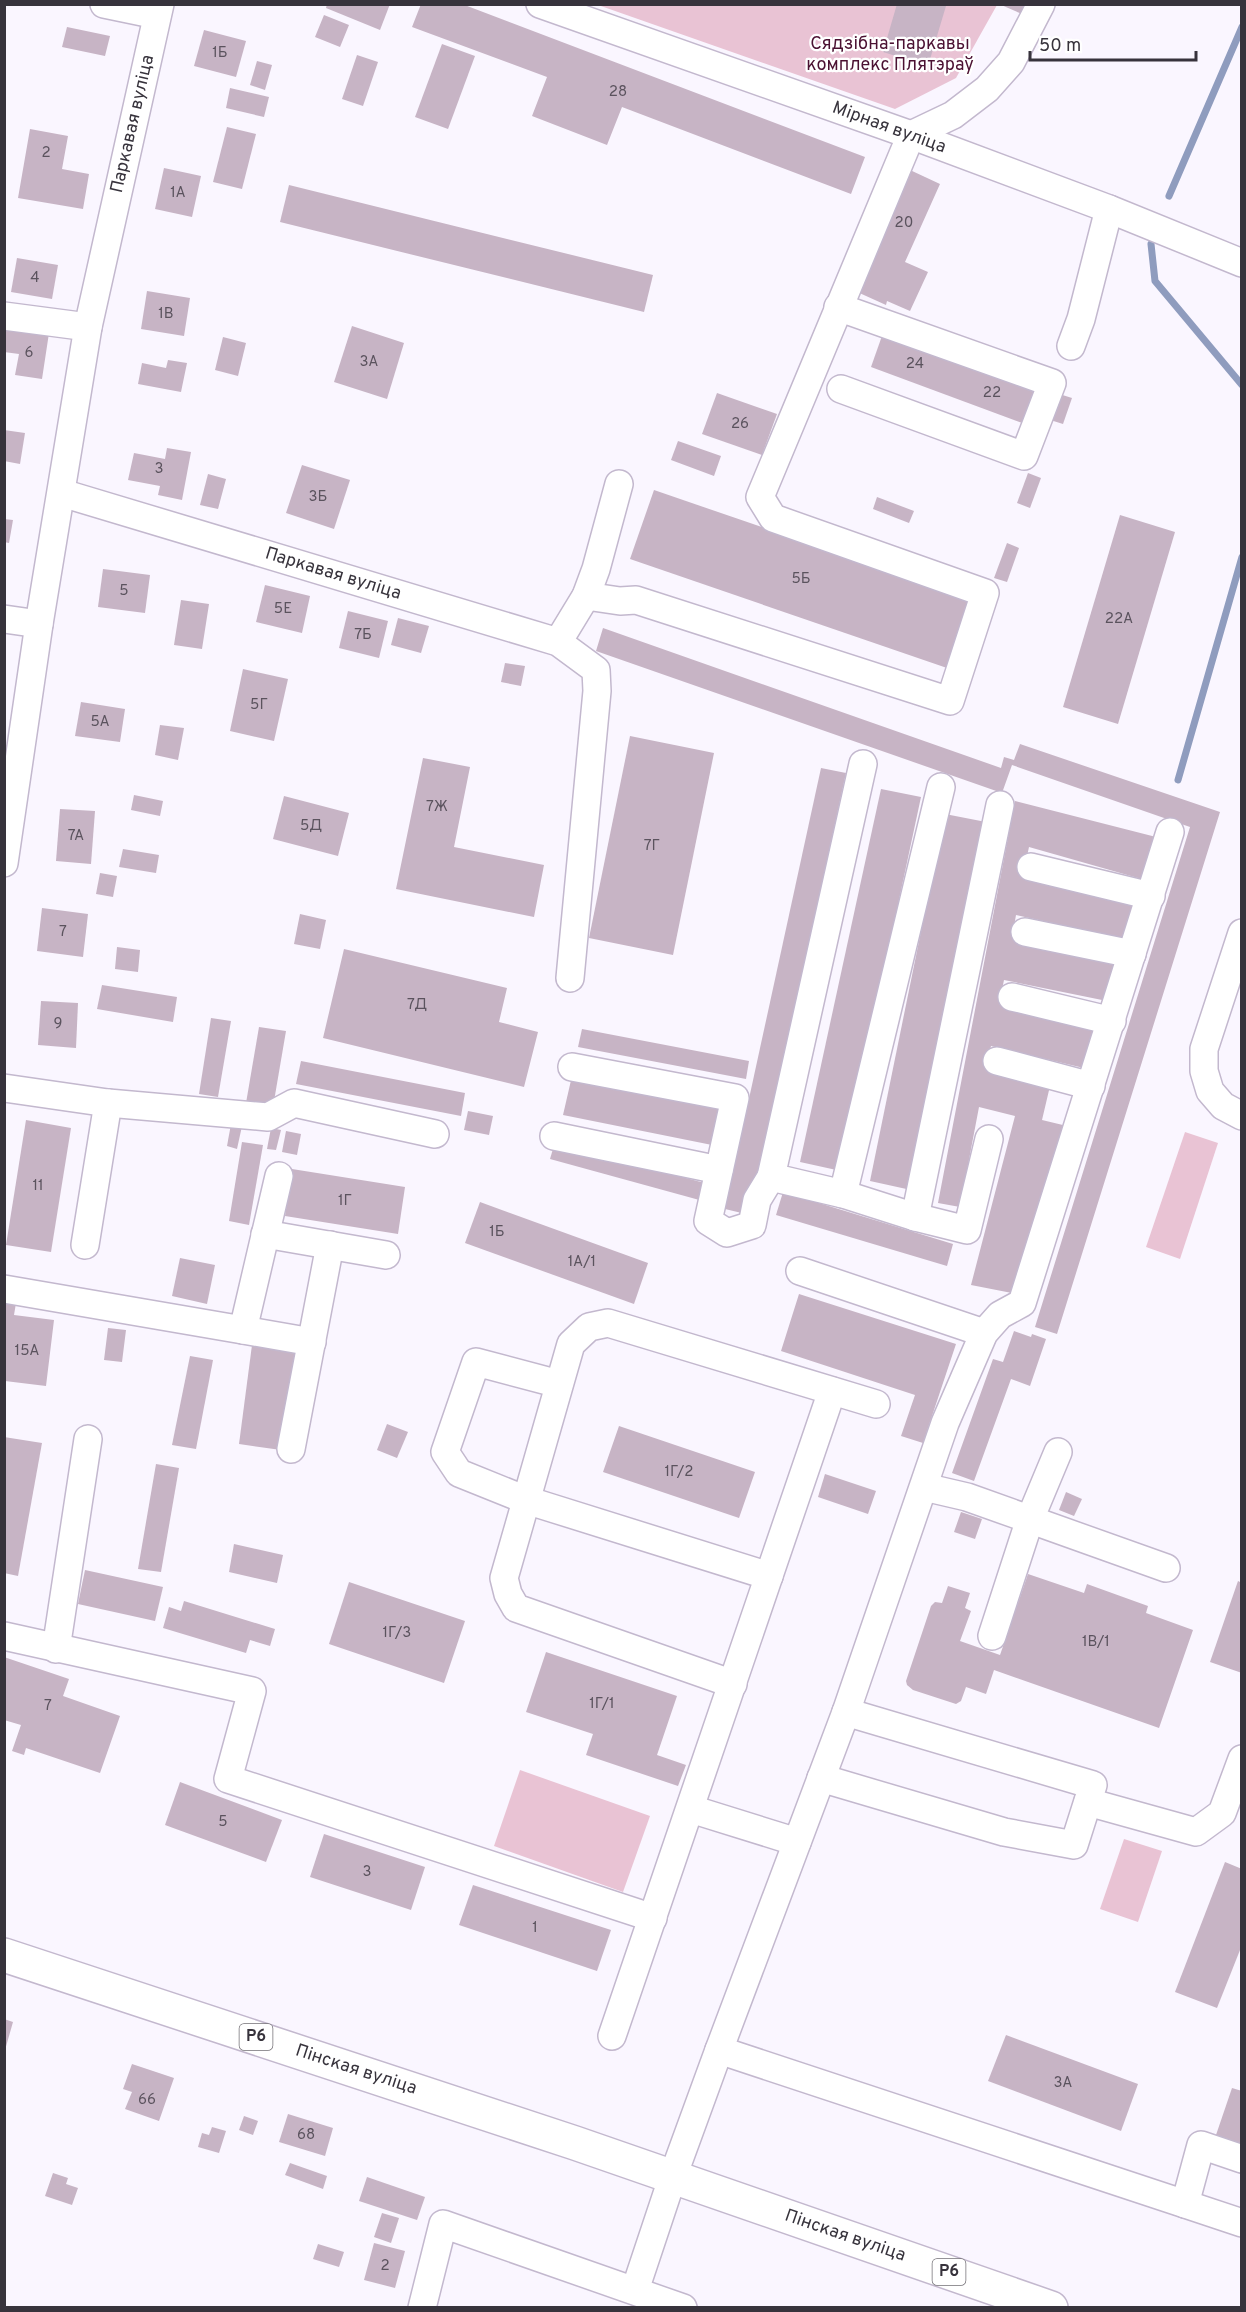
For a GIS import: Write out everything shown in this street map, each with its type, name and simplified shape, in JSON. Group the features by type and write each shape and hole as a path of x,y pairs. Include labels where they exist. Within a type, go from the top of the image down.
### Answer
{"main road":[{"name":"Пінская вуліца","path":"4,1955 673,2176 1051,2307"}],"street":[{"path":"104,4 159,10"},
{"name":"Мірная вуліца","path":"540,4 1239,254"},
{"path":"586,596 620,601 636,600 950,701 986,593 773,518 760,497 911,135 953,116 987,89 1011,62 1041,4"},
{"name":"Паркавая вуліца","path":"4,863 39,624 88,327 159,10"},
{"path":"1071,346 1081,319 1108,209"},
{"path":"838,307 1052,383 1024,456 841,390"},
{"path":"4,316 88,327"},
{"path":"558,642 586,596 596,570 619,484"},
{"name":"Паркавая вуліца","path":"62,493 558,642 596,670 597,691 570,978"},
{"path":"4,619 39,624"},
{"path":"572,1067 735,1098 708,1221 727,1233 752,1225 757,1200 771,1177 863,764"},
{"path":"843,1194 941,787"},
{"path":"915,1217 1000,805"},
{"path":"635,2290 718,2050 846,1713 945,1423 984,1333 1000,1315 1022,1303 1170,832"},
{"path":"1031,867 1150,896"},
{"path":"1025,932 1132,954"},
{"path":"1242,933 1204,1049 1204,1071 1210,1091 1223,1106 1242,1116"},
{"path":"1012,998 1112,1021"},
{"path":"997,1061 1091,1086"},
{"path":"4,1088 108,1103 268,1117 294,1103 435,1134"},
{"path":"85,1245 108,1103"},
{"path":"554,1136 719,1170"},
{"path":"771,1177 843,1194 915,1217 967,1230 989,1139"},
{"path":"243,1330 279,1176"},
{"path":"265,1234 386,1255"},
{"path":"291,1449 330,1245"},
{"path":"800,1271 984,1333"},
{"path":"4,1289 312,1342"},
{"path":"733,1684 516,1608 508,1594 504,1578 571,1344 590,1327 608,1323 876,1404"},
{"path":"559,1384 476,1362 445,1452 459,1473 526,1500 769,1576"},
{"path":"612,2036 832,1391"},
{"path":"56,1649 88,1439"},
{"path":"992,1636 1030,1520 1058,1452"},
{"path":"924,1487 967,1497 1166,1568"},
{"path":"4,1636 252,1690 228,1779 653,1918"},
{"path":"820,1778 1004,1832 1074,1845 1093,1785 846,1713"},
{"path":"1088,1802 1196,1832 1222,1813 1242,1759"},
{"path":"691,1809 796,1842"},
{"path":"718,2050 1242,2223"},
{"path":"1185,2204 1202,2145 1242,2159"},
{"path":"422,2307 443,2224 683,2307"}],"green space":[{"name":"Сядзібна-паркавы комплекс Плятэраў","path":"598,5 997,5 956,78 895,109"},
{"path":"1185,1132 1218,1143 1180,1259 1146,1247"},
{"path":"520,1770 650,1816 623,1892 494,1846"},
{"path":"1124,1839 1162,1851 1138,1922 1100,1909"}],"building":[{"path":"327,4 390,4 380,30 326,8"},
{"path":"421,4 462,4 865,157 851,194 622,107 607,145 532,116 547,77 412,27"},
{"path":"897,4 946,6 928,66 883,52"},
{"path":"999,4 1026,4 1022,14"},
{"path":"324,15 349,25 340,47 315,37"},
{"path":"67,27 110,36 105,56 62,47"},
{"path":"204,30 246,41 236,77 194,66"},
{"path":"442,44 475,56 448,129 415,117"},
{"path":"357,55 378,62 363,106 342,99"},
{"path":"257,61 272,65 265,90 250,85"},
{"path":"230,88 269,97 264,117 226,108"},
{"path":"227,127 256,134 242,189 213,182"},
{"path":"30,129 68,136 62,169 89,174 83,209 18,198"},
{"path":"164,168 201,176 192,217 155,209"},
{"path":"910,170 940,184 905,262 928,272 910,311 887,301 886,305 855,291"},
{"path":"289,185 653,275 644,312 280,222"},
{"path":"17,258 58,265 52,299 11,292"},
{"path":"147,291 190,298 184,336 141,329"},
{"path":"4,326 49,333 42,379 15,375 19,354 4,352"},
{"path":"352,326 404,343 387,399 334,382"},
{"path":"883,333 1038,390 1025,424 871,367"},
{"path":"223,337 246,343 238,376 215,370"},
{"path":"168,360 187,363 181,392 138,384 142,363 166,368"},
{"path":"717,393 777,414 762,455 702,434"},
{"path":"1056,393 1072,398 1063,424 1047,419"},
{"path":"4,430 25,433 20,464 4,461"},
{"path":"678,441 721,456 714,476 671,460"},
{"path":"167,448 191,452 182,500 158,495 160,486 128,480 134,453 165,459"},
{"path":"302,465 350,480 334,529 286,513"},
{"path":"1028,473 1041,478 1030,508 1017,503"},
{"path":"208,474 226,479 218,509 200,505"},
{"path":"654,490 971,599 947,668 630,559"},
{"path":"877,497 914,511 909,523 873,509"},
{"path":"1120,515 1175,532 1118,724 1063,707"},
{"path":"4,519 13,520 9,543 4,542"},
{"path":"1007,543 1019,548 1007,582 994,578"},
{"path":"103,569 150,575 145,613 98,607"},
{"path":"265,585 310,596 302,633 256,622"},
{"path":"181,600 209,604 202,649 174,645"},
{"path":"348,611 388,621 379,658 339,648"},
{"path":"398,618 429,626 421,653 391,645"},
{"path":"603,628 1001,768 1004,757 1014,760 1020,744 1220,812 1057,1334 1035,1327 1190,827 1012,765 1002,793 596,651"},
{"path":"505,663 525,666 521,686 501,682"},
{"path":"243,669 288,679 274,741 230,731"},
{"path":"81,702 125,709 120,742 75,736"},
{"path":"160,725 184,728 178,760 155,755"},
{"path":"630,736 714,753 673,955 589,938"},
{"path":"423,758 470,767 454,847 544,865 534,917 396,889"},
{"path":"821,768 846,773 750,1215 725,1209"},
{"path":"881,789 921,797 841,1171 800,1162"},
{"path":"134,795 163,801 160,816 131,810"},
{"path":"284,796 349,813 338,856 273,839"},
{"path":"1015,801 1160,838 1145,880 1029,847 1023,875 1140,902 1129,940 1016,915 1012,938 1119,961 1107,1001 1004,980 999,1004 1100,1029 1088,1069 991,1046 986,1069 1050,1086 1042,1120 1067,1126 1017,1294 971,1285 1015,1116 979,1107 960,1207 938,1203"},
{"path":"60,809 95,811 91,864 56,861"},
{"path":"945,814 986,822 911,1190 870,1181"},
{"path":"123,849 159,855 156,873 119,867"},
{"path":"100,873 117,876 113,897 96,894"},
{"path":"42,908 88,914 83,957 37,951"},
{"path":"300,914 326,920 320,949 294,944"},
{"path":"117,947 140,950 138,972 115,969"},
{"path":"344,949 507,988 499,1022 538,1032 524,1087 323,1038"},
{"path":"102,985 177,997 173,1022 97,1009"},
{"path":"41,1001 78,1003 76,1048 38,1045"},
{"path":"211,1018 231,1021 218,1097 199,1094"},
{"path":"259,1027 286,1031 273,1107 246,1103"},
{"path":"582,1029 749,1061 746,1079 578,1047"},
{"path":"301,1061 465,1093 461,1116 296,1084"},
{"path":"572,1076 725,1107 717,1146 563,1115"},
{"path":"468,1111 493,1116 489,1135 464,1130"},
{"path":"26,1120 71,1128 51,1252 6,1245"},
{"path":"231,1124 242,1126 237,1149 227,1146"},
{"path":"271,1128 281,1130 276,1150 267,1149"},
{"path":"286,1131 301,1134 297,1155 282,1152"},
{"path":"242,1142 263,1145 249,1225 229,1221"},
{"path":"555,1142 708,1184 703,1201 550,1159"},
{"path":"292,1169 405,1187 398,1234 285,1216"},
{"path":"783,1192 953,1244 947,1266 776,1215"},
{"path":"480,1202 648,1263 634,1304 465,1243"},
{"path":"180,1258 215,1265 207,1304 172,1296"},
{"path":"799,1294 956,1344 923,1443 901,1436 915,1395 781,1351"},
{"path":"5,1301 16,1303 14,1315 54,1320 46,1386 5,1381"},
{"path":"108,1328 126,1330 122,1362 104,1360"},
{"path":"1014,1331 1046,1339 1030,1386 1011,1379 974,1481 952,1473 993,1359 1003,1362"},
{"path":"252,1345 296,1351 281,1450 239,1444"},
{"path":"190,1356 213,1360 196,1449 172,1445"},
{"path":"387,1424 408,1432 397,1458 377,1450"},
{"path":"619,1426 755,1472 739,1518 603,1472"},
{"path":"4,1437 42,1443 18,1576 4,1573"},
{"path":"156,1464 179,1468 161,1572 138,1569"},
{"path":"825,1474 876,1491 868,1514 818,1497"},
{"path":"1066,1492 1082,1499 1074,1516 1059,1510"},
{"path":"961,1512 982,1519 975,1539 954,1532"},
{"path":"234,1544 283,1555 277,1583 229,1572"},
{"path":"85,1570 163,1587 155,1621 78,1604"},
{"path":"1028,1574 1084,1593 1087,1584 1148,1606 1146,1613 1193,1630 1159,1728 994,1670 986,1694 966,1687 961,1701 956,1704 913,1690 907,1685 906,1681 931,1606 935,1602 942,1603 948,1586 970,1593 965,1608 971,1611 960,1641 1000,1655"},
{"path":"1238,1581 1242,1583 1242,1673 1210,1662"},
{"path":"349,1582 465,1621 444,1683 329,1644"},
{"path":"184,1601 275,1629 270,1646 250,1640 246,1653 163,1628 169,1607 181,1611"},
{"path":"546,1652 677,1696 657,1755 686,1765 678,1786 586,1755 593,1734 526,1712"},
{"path":"4,1657 69,1679 63,1696 120,1716 100,1773 26,1748 24,1755 12,1751 21,1725 4,1720"},
{"path":"180,1782 282,1820 266,1862 165,1825"},
{"path":"324,1834 425,1867 411,1910 310,1877"},
{"path":"1225,1862 1242,1869 1242,1945 1217,2008 1175,1992"},
{"path":"473,1885 611,1930 597,1971 459,1925"},
{"path":"4,2019 13,2022 5,2050 4,2050"},
{"path":"1006,2035 1138,2084 1121,2131 988,2081"},
{"path":"132,2064 174,2078 159,2121 125,2109 132,2092 123,2089"},
{"path":"1232,2088 1242,2091 1242,2144 1216,2135"},
{"path":"288,2114 333,2128 325,2156 279,2142"},
{"path":"244,2116 258,2121 253,2135 239,2130"},
{"path":"212,2127 226,2131 219,2153 198,2147 202,2133 209,2135"},
{"path":"290,2163 327,2176 323,2189 285,2175"},
{"path":"53,2173 68,2178 66,2184 78,2188 72,2205 45,2196"},
{"path":"367,2177 425,2197 417,2220 359,2201"},
{"path":"382,2213 399,2218 391,2243 374,2237"},
{"path":"374,2243 405,2251 395,2288 364,2280"},
{"path":"318,2244 344,2252 339,2267 313,2259"}],"waterway":[{"path":"1169,196 1242,27"},
{"path":"1151,244 1155,281 1242,385"},
{"path":"1178,780 1242,557"}]}
